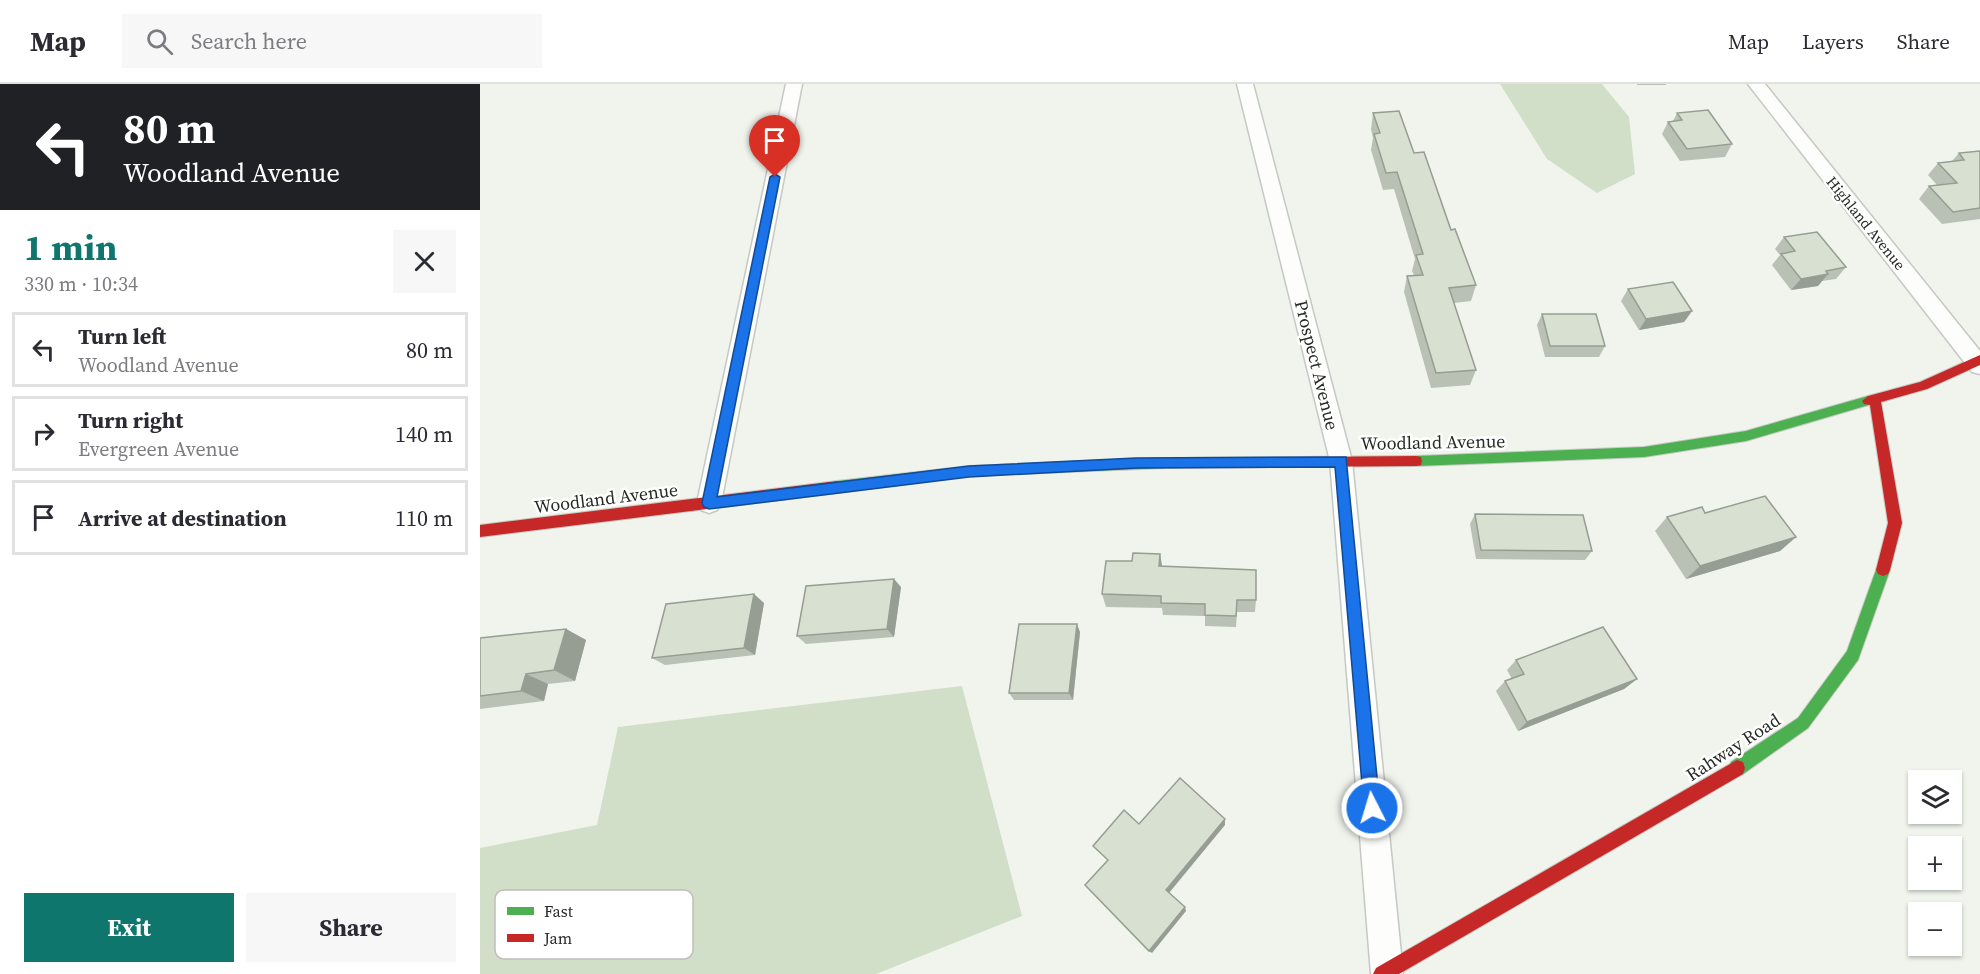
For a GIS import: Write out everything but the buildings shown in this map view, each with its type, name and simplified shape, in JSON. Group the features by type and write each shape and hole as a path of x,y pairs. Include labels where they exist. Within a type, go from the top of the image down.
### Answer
{"street":[{"path":"709,503 794,84"},
{"name":"Prospect Avenue","path":"1245,84 1341,461 1385,973"},
{"name":"Highland Avenue","path":"1756,84 1979,363"},
{"name":"Woodland Avenue","path":"480,531 969,471 1136,463 1474,460 1644,452 1746,436 1923,386 1979,363"},
{"name":"Rahway Road","path":"1385,973 1713,784 1803,723 1853,656 1879,586 1895,523 1875,400"}],"green space":[{"path":"1500,84 1602,84 1629,117 1635,174 1597,193 1547,159"},
{"path":"962,686 1022,916 876,974 480,974 480,848 597,825 618,727"}],"traffic: fast":[{"path":"1416,461 1644,452 1746,436 1868,401"},
{"path":"837,487 969,471 1166,463"},
{"path":"1737,768 1803,723 1853,655 1883,570"}],"traffic: jam":[{"path":"1868,401 1923,386 1980,360"},
{"path":"1875,400 1895,523 1883,570"},
{"path":"1166,463 1416,461"},
{"path":"480,531 837,487"},
{"path":"1382,974 1737,768"}],"route":[{"path":"775,177 709,503 969,471 1136,463 1341,461 1372,808"}]}
